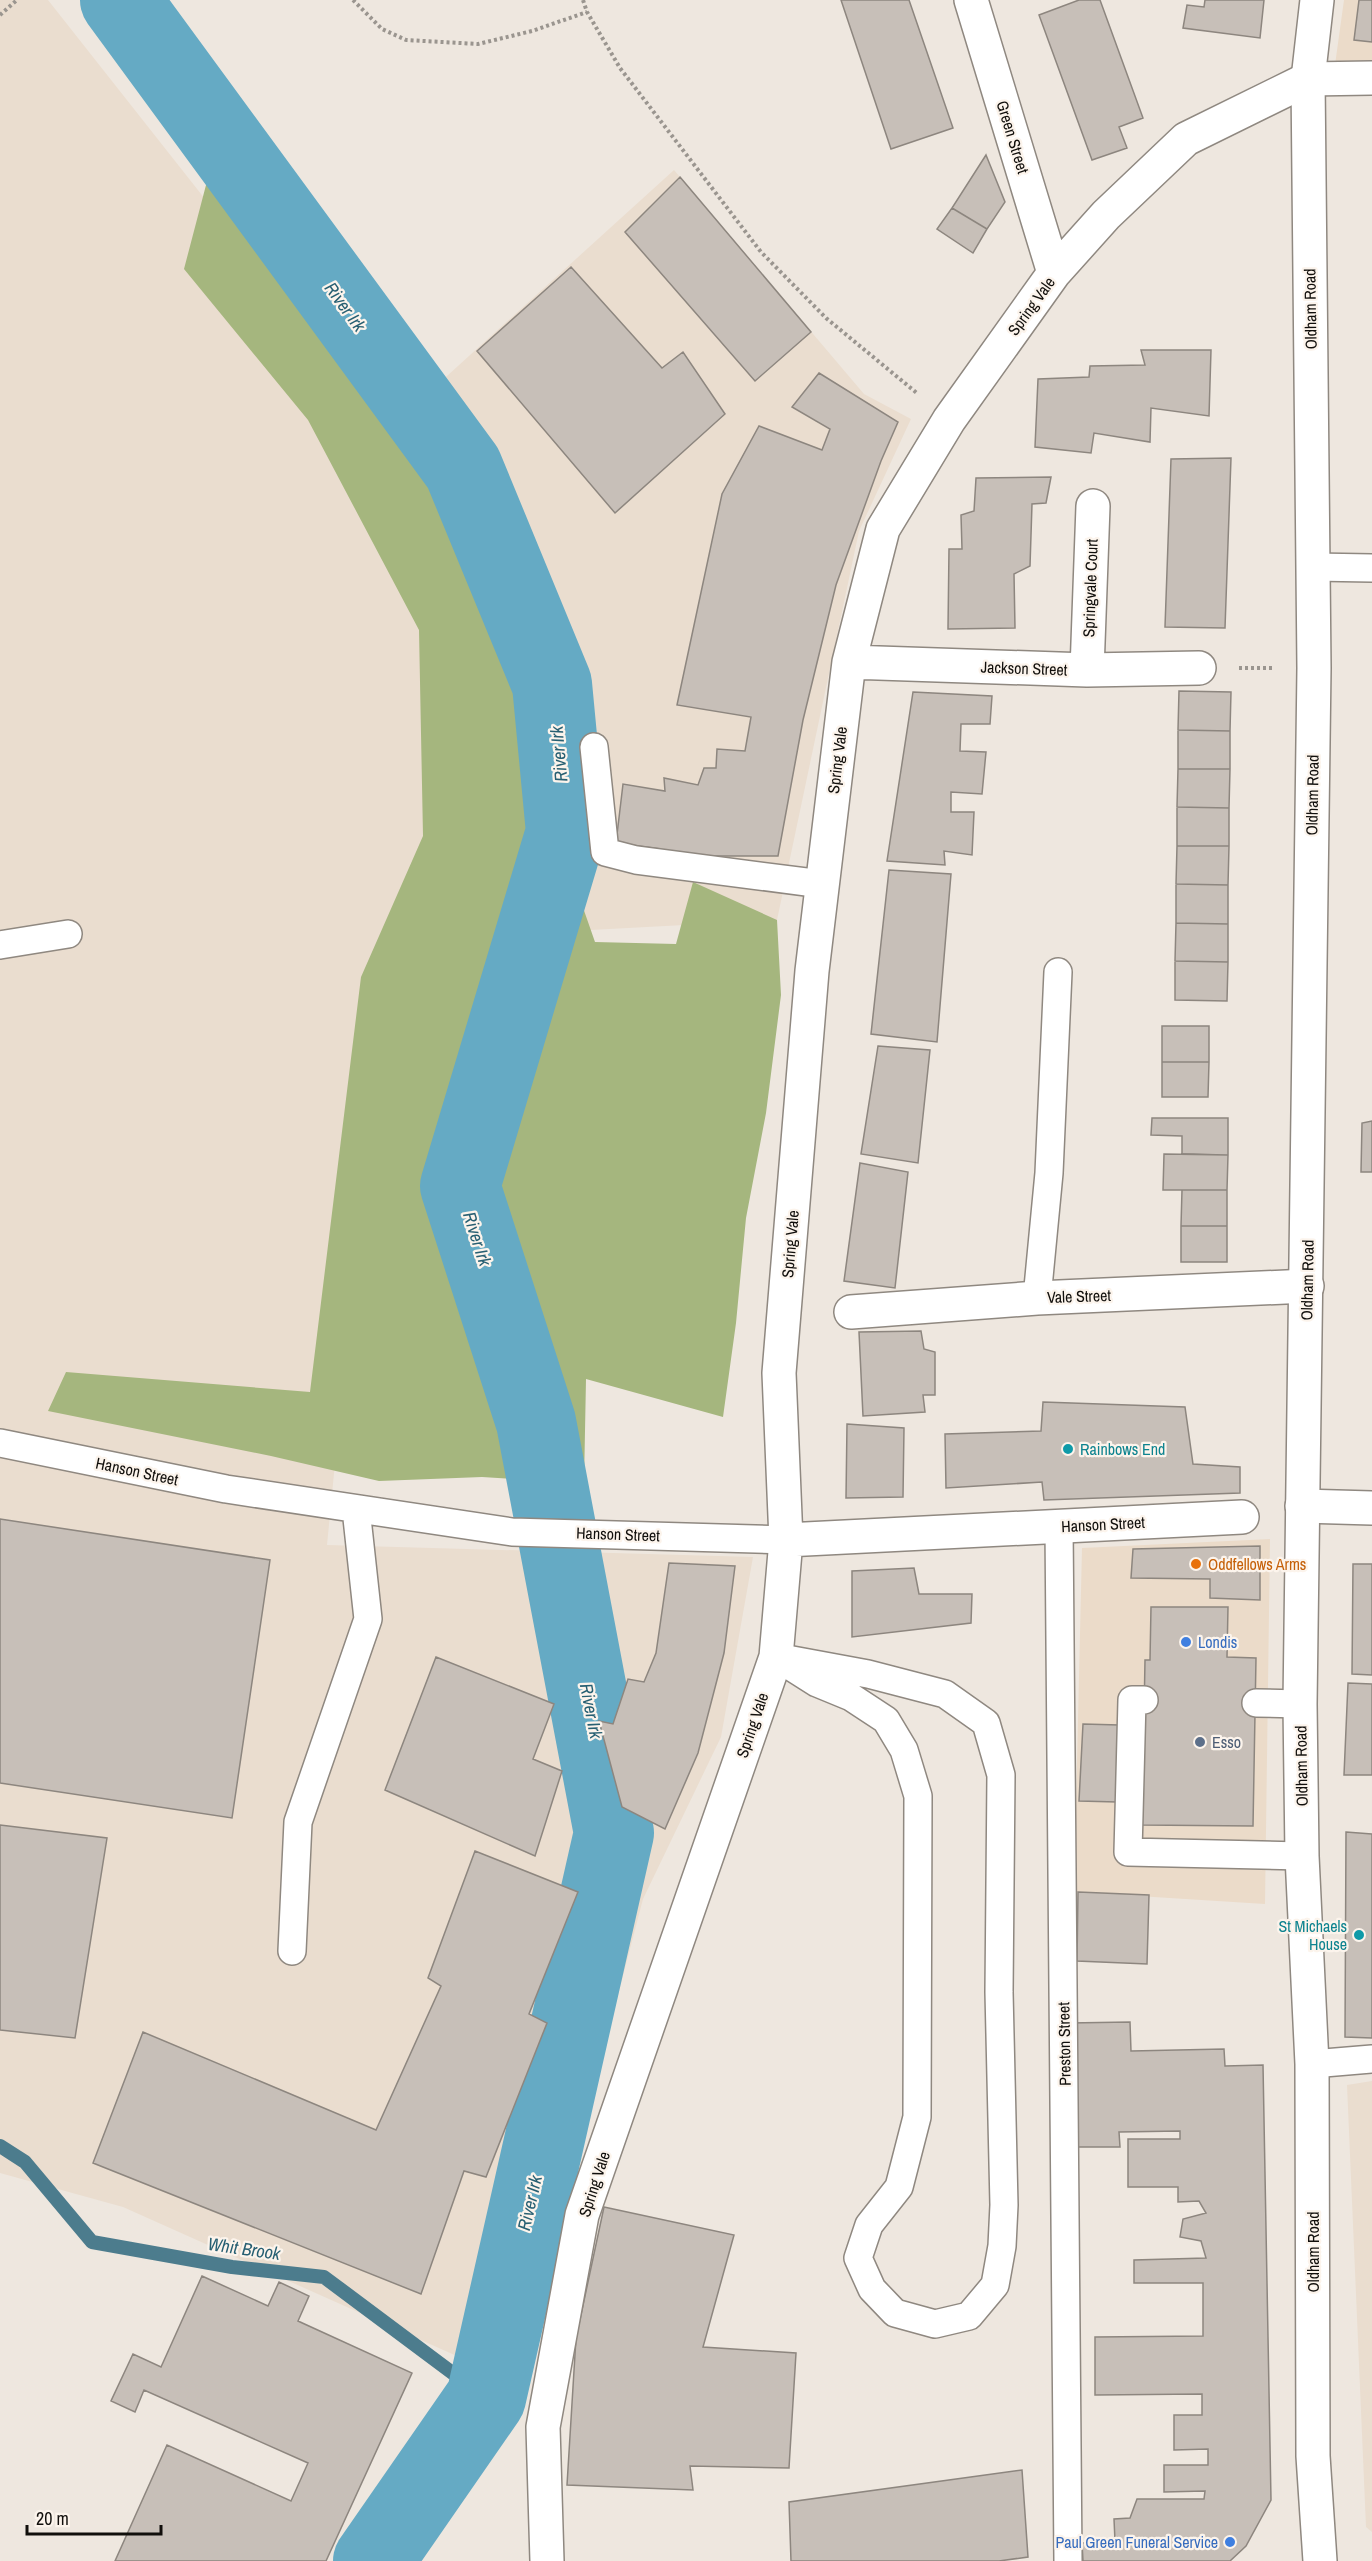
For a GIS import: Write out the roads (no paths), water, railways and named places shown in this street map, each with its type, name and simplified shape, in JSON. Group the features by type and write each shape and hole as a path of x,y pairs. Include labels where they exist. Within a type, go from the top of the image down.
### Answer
{"street":[{"name":"Green Street","path":"972,0 1054,273"},
{"name":"Oldham Road","path":"1317,0 1308,79 1314,668 1300,1704 1302,1856 1312,2064 1314,2456 1320,2561"},
{"path":"1308,79 1372,78"},
{"name":"Spring Vale","path":"548,2561 543,2427 582,2215 776,1657 786,1540 779,1373 812,971 849,662 883,529 950,420 1054,273 1106,215 1186,138 1308,79"},
{"name":"Springvale Court","path":"1087,670 1093,506"},
{"name":"Jackson Street","path":"849,662 1087,670 1199,668"},
{"name":"Vale Street","path":"850,1312 1036,1298 1307,1286"},
{"path":"1302,1506 1372,1508"},
{"name":"Hanson Street","path":"786,1540 1242,1517"}],"lane":[{"path":"1313,567 1372,568"},
{"path":"594,747 605,852 636,860 822,884"},
{"path":"0,945 68,934"},
{"path":"1036,1298 1049,1173 1058,972"},
{"name":"Hanson Street","path":"0,1443 226,1489 512,1532 786,1540"},
{"path":"292,1951 298,1822 368,1619 356,1509"},
{"name":"Preston Street","path":"1059,1526 1068,2561"},
{"path":"776,1657 868,1674 945,1694 986,1723 1001,1775 999,1992 1004,2205 1002,2246 995,2285 969,2316 935,2324 894,2313 872,2289 858,2258 869,2225 899,2187 917,2118 918,1796 904,1750 886,1720 851,1697 817,1683 776,1657"},
{"path":"1144,1700 1132,1700 1128,1852 1302,1856"},
{"path":"1256,1703 1300,1704"},
{"path":"1312,2064 1372,2059"}],"waterway":[{"name":"River Irk","path":"120,0 463,468 552,684 566,832 460,1186 536,1422 614,1833 486,2398 373,2561"},
{"name":"Whit Brook","path":"0,2146 25,2162 92,2242 232,2267 324,2277 486,2398"}],"place":[{"name":"Rainbows End","path":"1068,1449"},
{"name":"Oddfellows Arms","path":"1196,1564"},
{"name":"Londis","path":"1186,1642"},
{"name":"Esso","path":"1200,1742"},
{"name":"St Michaels House","path":"1359,1935"},
{"name":"Paul Green Funeral Service","path":"1230,2542"}]}
